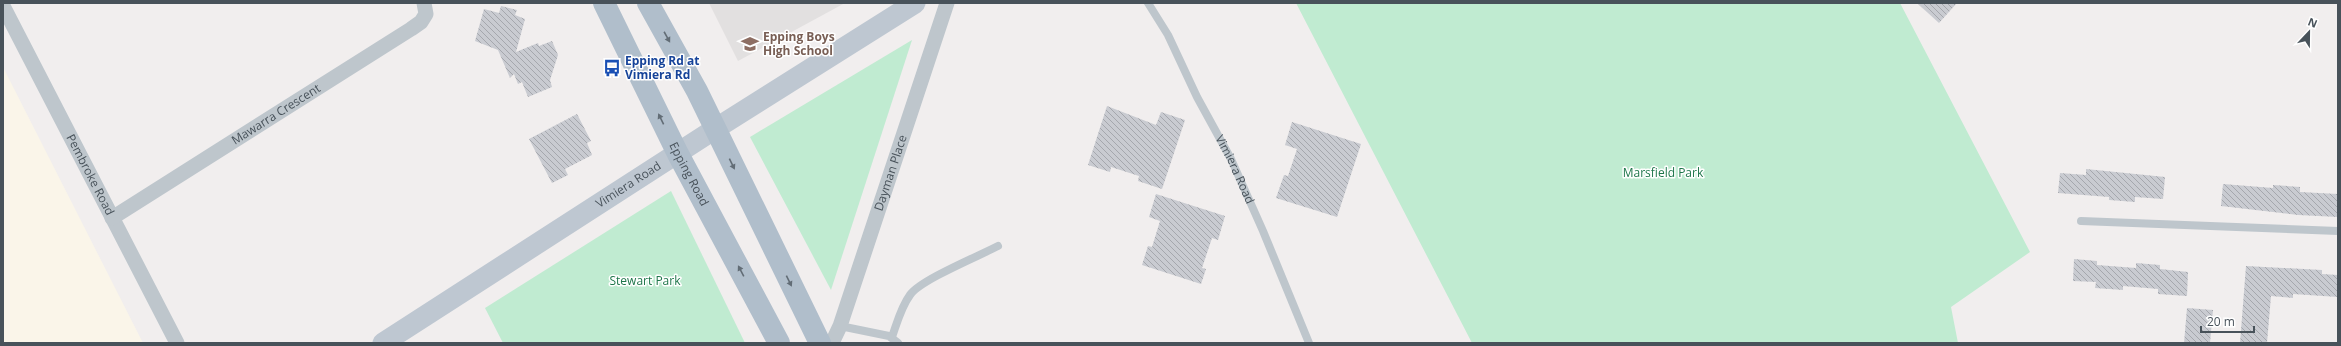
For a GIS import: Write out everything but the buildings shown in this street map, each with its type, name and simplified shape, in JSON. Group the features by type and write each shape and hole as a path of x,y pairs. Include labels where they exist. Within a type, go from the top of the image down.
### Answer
{"main road":[{"name":"Epping Road","path":"604,3 678,154 779,343"},
{"path":"648,3 715,129 820,343"}],"street":[{"name":"Mawarra Crescent","path":"112,218 411,29 420,22 426,14 424,3"},
{"name":"Vimiera Road","path":"383,343 715,129 915,3"},
{"name":"Dayman Place","path":"832,343 840,326 947,3"},
{"name":"Pembroke Road","path":"3,6 178,343"}],"lane":[{"name":"Vimiera Road","path":"1148,3 1168,35 1197,97 1231,160 1263,231 1309,343"},
{"path":"2081,221 2338,231"},
{"path":"892,337 907,299 923,283 998,246"},
{"path":"840,326 892,337 898,343"}],"shaded area":[{"name":"Epping Boys High School","path":"709,3 845,3 738,61"},
{"path":"3,67 143,343 3,343"}],"green space":[{"name":"Marsfield Park","path":"1296,3 1900,3 2030,252 1951,307 1958,343 1472,343"},
{"path":"912,40 831,290 750,137"},
{"name":"Stewart Park","path":"671,191 745,343 503,343 485,308"}],"place":[{"name":"Epping Boys High School","path":"750,44"},
{"name":"Epping Rd at Vimiera Rd","path":"612,68"}]}
